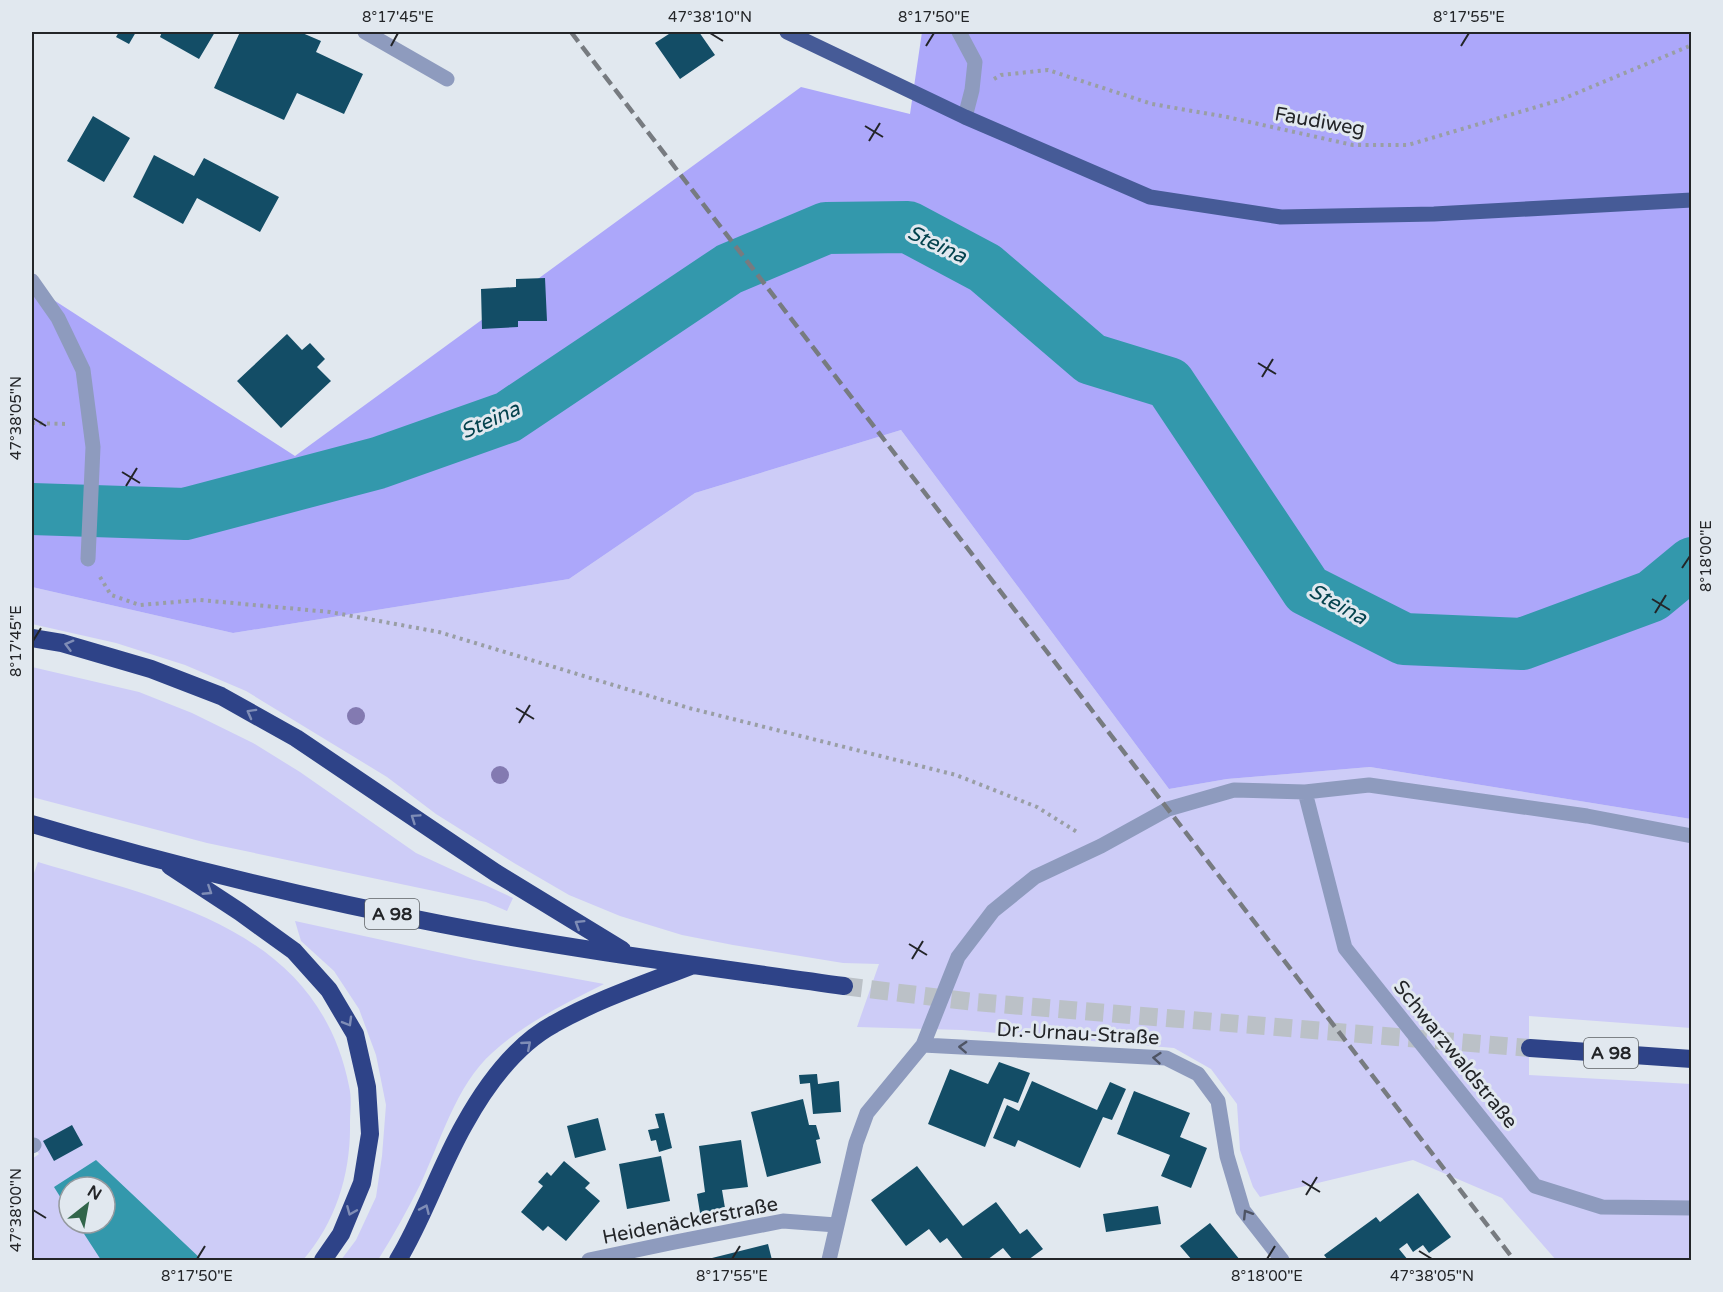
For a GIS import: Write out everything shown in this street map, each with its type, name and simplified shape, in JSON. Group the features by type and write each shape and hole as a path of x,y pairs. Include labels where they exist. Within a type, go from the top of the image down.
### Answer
{"highway":[{"path":"32,638 62,643 151,669 220,696 296,738 496,873 628,954"},
{"name":"A 98","path":"32,824 159,859 345,904 442,924 844,986"},
{"path":"159,859 240,912 294,951 329,990 355,1034 367,1087 370,1134 362,1183 341,1234 323,1260"},
{"path":"398,1260 414,1234 446,1160 465,1124 508,1062 553,1024 614,995 695,964"},
{"name":"A 98","path":"1530,1048 1692,1059"}],"main road":[{"path":"787,32 965,117 1150,197 1281,218 1434,214 1692,200"}],"street":[{"path":"365,32 447,79"},
{"path":"959,32 975,62 972,90 965,117"},
{"path":"32,281 58,318 83,370 93,447 88,559"},
{"path":"830,1260 856,1143 867,1113 923,1045 958,957 993,911 1035,877 1101,846 1168,809 1234,790 1305,792 1369,785 1587,816 1692,836"},
{"name":"Schwarzwaldstraße","path":"1305,792 1345,948 1535,1186 1602,1207 1692,1208"},
{"name":"Dr.-Urnau-Straße","path":"923,1045 1166,1058 1198,1074 1218,1101 1227,1156 1243,1210 1282,1260"},
{"name":"Heidenäckerstraße","path":"589,1260 783,1221 836,1225"}],"path":[{"name":"Faudiweg","path":"972,90 1001,75 1048,70 1152,104 1227,117 1353,145 1408,145 1560,100 1692,45"},
{"path":"32,423 90,425"},
{"path":"88,559 111,595 140,605 200,600 330,612 439,632 690,708 956,775 1037,807 1101,846"}],"shaded area":[{"path":"922,32 1691,32 1691,819 1370,767 1227,779 1169,789 901,430 695,493 569,579 233,633 32,587 32,286 295,456 801,87 910,114"},
{"path":"901,430 1169,789 1227,779 1370,767 1691,819 1691,1028 1529,1016 1529,1075 1691,1084 1691,1260 1556,1260 1502,1198 1413,1160 1260,1197 1253,1187 1240,1150 1237,1104 1211,1069 1174,1048 962,1030 857,1027 879,964 843,963 733,945 682,935 620,916 569,895 514,863 436,814 387,777 246,691 185,665 116,643 32,624 32,587 233,633 569,579 695,493"},
{"path":"32,667 139,692 192,713 253,743 300,772 416,853 513,898 507,911 486,902 207,843 32,797"},
{"path":"38,862 185,909 231,930 271,957 306,991 332,1033 349,1086 351,1104 348,1160 339,1196 324,1230 303,1260 32,1260 32,1159 39,1154 32,1145 32,873"},
{"path":"295,921 474,960 604,984 531,1023 505,1042 479,1066 468,1081 450,1115 420,1185 378,1260 341,1260 356,1240 376,1197 386,1105 376,1055 359,1009 334,971 301,941"},
{"path":"96,1160 112,1175 73,1175"},
{"path":"117,1180 202,1260 101,1260 85,1235 117,1235"}],"building":[{"path":"119,32 136,32 129,44 116,37"},
{"path":"162,32 215,32 199,59 160,37"},
{"path":"240,32 300,32 321,41 316,52 363,74 344,114 297,93 284,120 214,88"},
{"path":"672,32 699,32 715,55 680,79 655,43"},
{"path":"93,116 130,138 104,182 67,161"},
{"path":"154,155 194,176 204,158 279,197 260,232 197,198 183,224 133,197"},
{"path":"545,278 547,321 518,321 518,327 482,329 481,289 516,287 516,279"},
{"path":"287,334 302,350 310,343 325,359 317,367 331,381 281,428 237,381"},
{"path":"999,1062 1030,1073 1018,1103 1004,1098 985,1147 928,1124 950,1069 988,1084"},
{"path":"817,1074 818,1084 839,1081 841,1112 813,1114 810,1083 800,1084 799,1075"},
{"path":"1032,1081 1097,1110 1110,1082 1126,1089 1112,1120 1103,1117 1080,1168 1018,1140 1015,1147 993,1138 1007,1105 1019,1111"},
{"path":"1134,1091 1190,1113 1180,1137 1207,1148 1191,1188 1161,1176 1170,1155 1117,1134"},
{"path":"803,1099 809,1125 816,1125 820,1139 816,1140 821,1163 767,1177 751,1112"},
{"path":"664,1113 672,1148 659,1152 656,1140 651,1141 648,1130 659,1128 655,1114"},
{"path":"598,1118 606,1150 575,1158 567,1126"},
{"path":"72,1125 83,1145 54,1161 43,1141"},
{"path":"741,1140 748,1187 722,1190 726,1214 701,1219 697,1194 705,1192 699,1146"},
{"path":"661,1156 670,1201 627,1209 619,1164"},
{"path":"564,1161 590,1183 585,1188 600,1201 566,1241 548,1226 543,1231 521,1212 543,1186 538,1182 547,1172 551,1176"},
{"path":"917,1166 963,1226 996,1202 1020,1234 1027,1229 1043,1249 1028,1260 1013,1260 1003,1248 987,1260 964,1260 947,1238 940,1243 929,1229 906,1246 871,1200"},
{"path":"1418,1193 1451,1237 1429,1253 1423,1245 1413,1252 1407,1243 1399,1249 1408,1260 1328,1260 1324,1255 1376,1217 1380,1222"},
{"path":"1158,1206 1161,1224 1106,1232 1103,1214"},
{"path":"1210,1223 1240,1260 1192,1260 1180,1246"},
{"path":"768,1244 772,1260 704,1260"}],"waterway":[{"name":"Steina","path":"32,509 185,514 378,463 508,417 729,269 826,228 908,227 985,268 1091,359 1169,383 1307,590 1404,639 1522,644 1652,596 1692,563"}],"tunnel":[{"path":"844,986 974,1002 1530,1048"}],"railway":[{"path":"571,32 1514,1260"}]}
